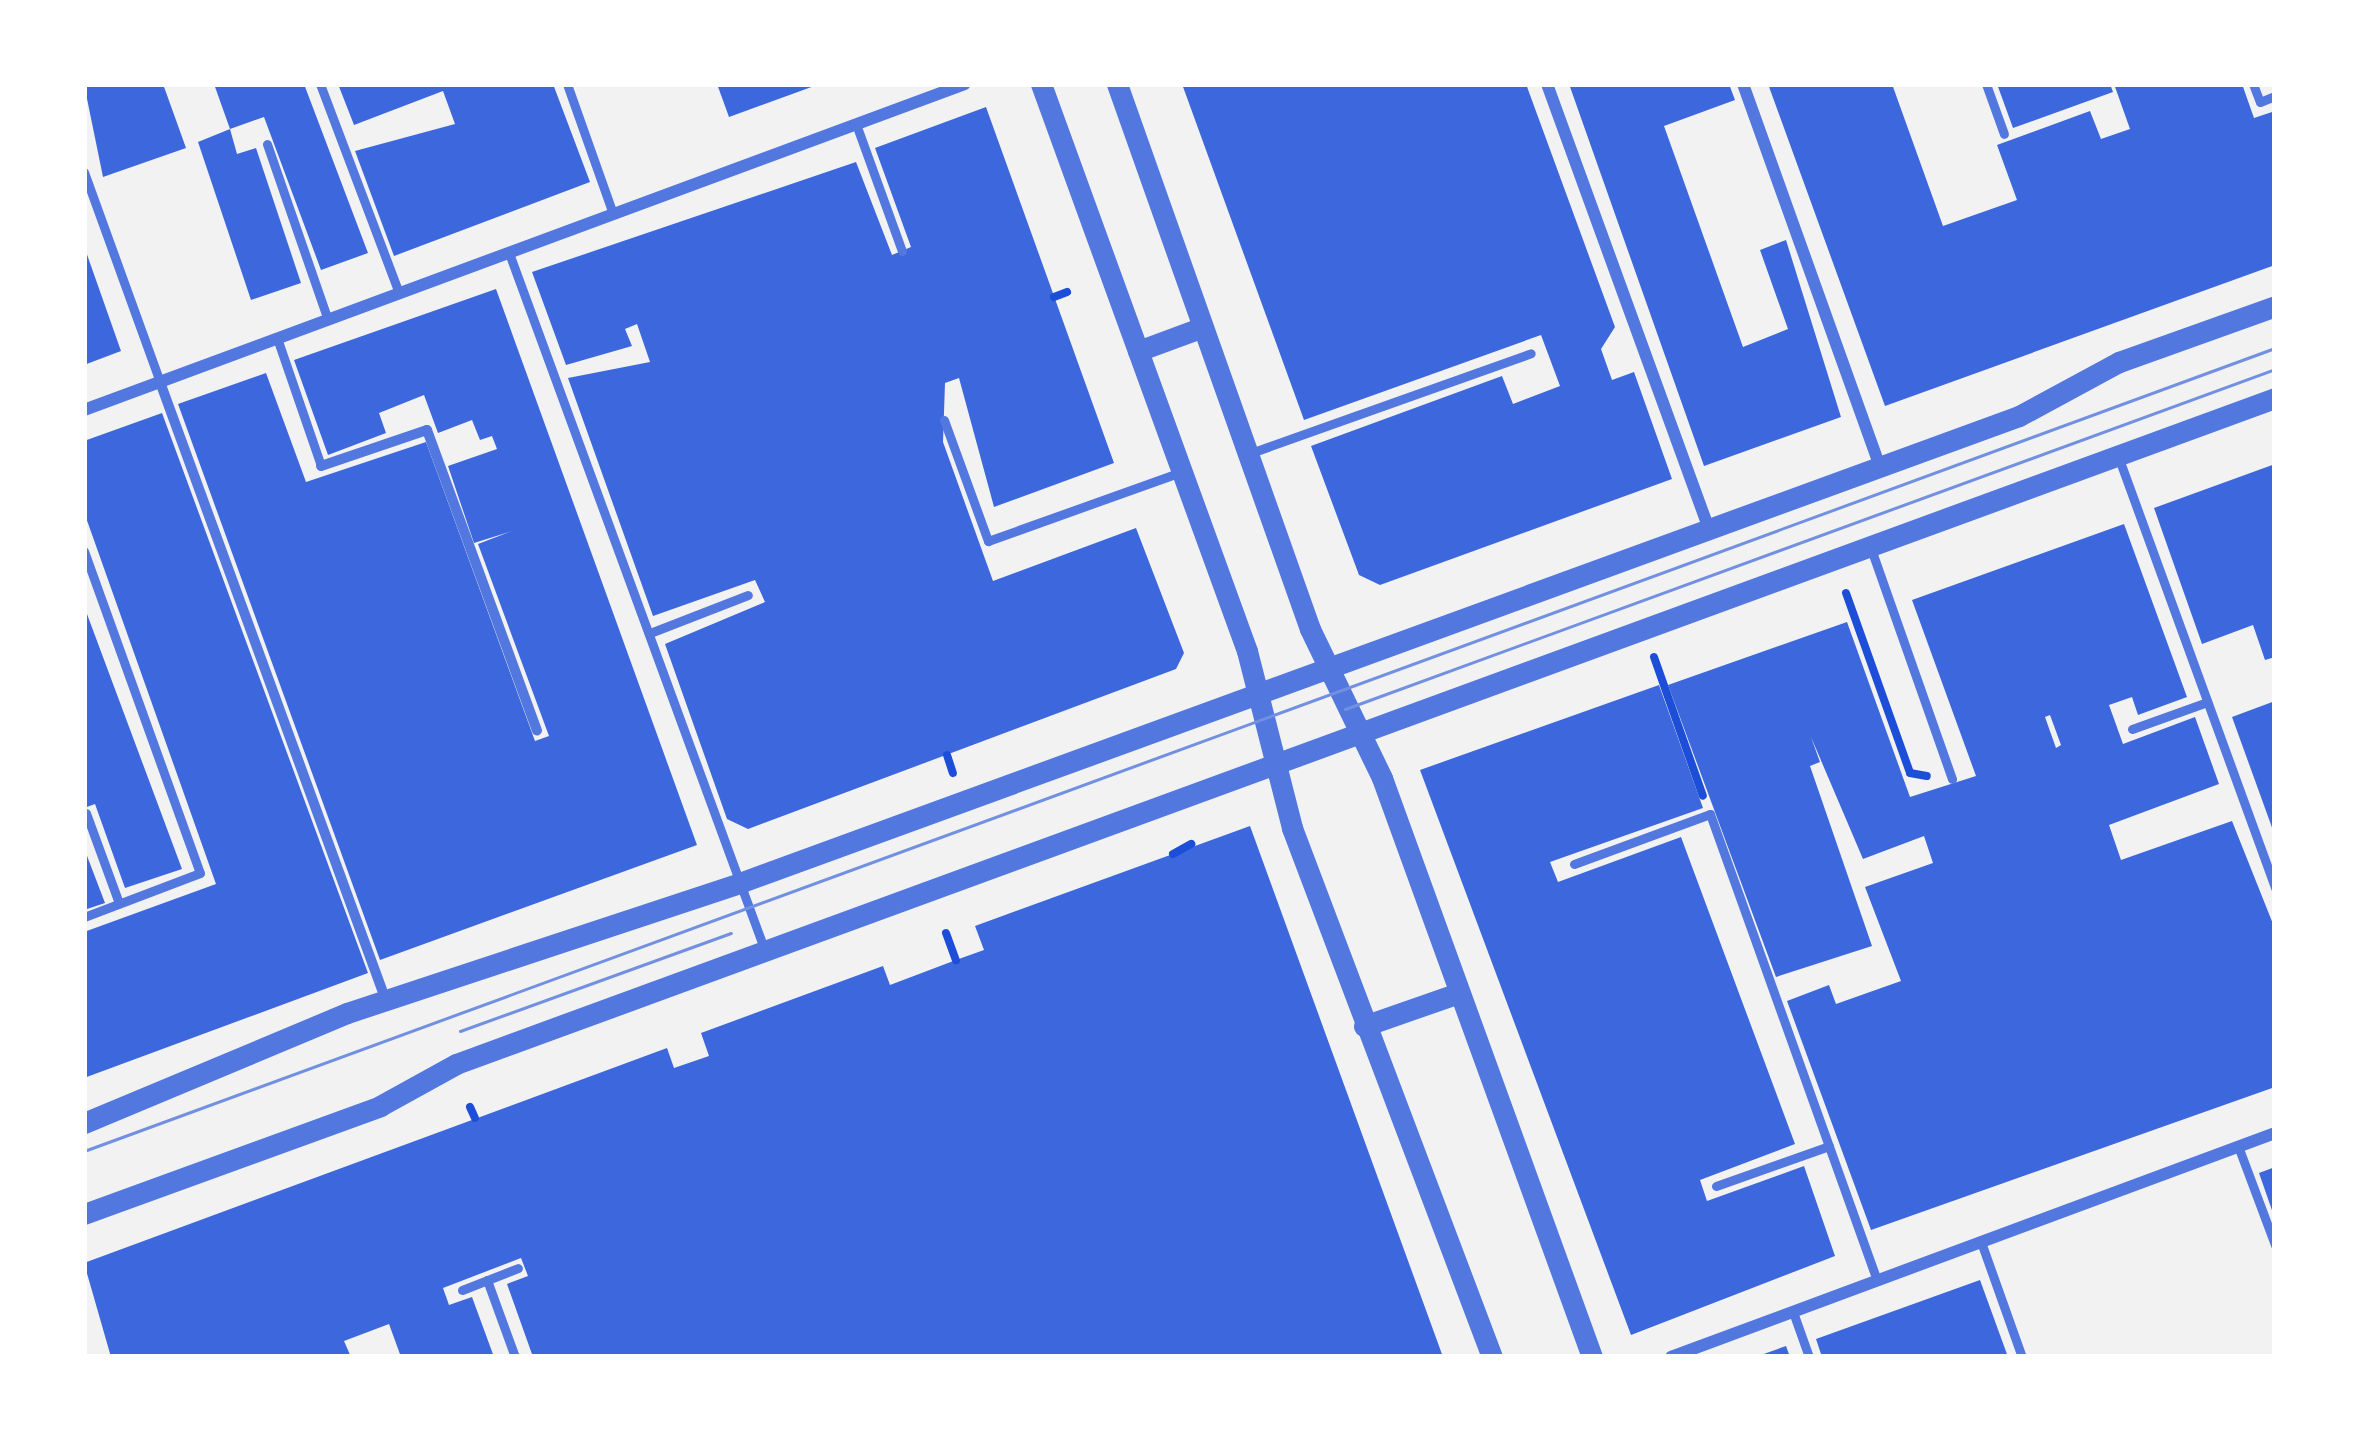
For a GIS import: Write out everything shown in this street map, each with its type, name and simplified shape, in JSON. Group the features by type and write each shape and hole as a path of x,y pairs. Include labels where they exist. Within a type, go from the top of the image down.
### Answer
{"street":[{"path":"84,410 965,84"},
{"path":"1041,84 1182,471 1258,695 1273,766 1364,1026 1492,1357"},
{"path":"1117,84 1248,454 1328,668 1363,733 1592,1357"},
{"path":"1547,84 1709,529"},
{"path":"1743,84 1880,467"},
{"path":"84,1123 386,999 742,882 1880,467 2275,306"},
{"path":"1138,351 1203,326"},
{"path":"160,382 386,999"},
{"path":"84,1214 765,951 2275,398"},
{"path":"321,466 427,430 537,730"},
{"path":"1364,1026 1459,993"},
{"path":"1671,1357 2275,1133"}],"lane":[{"path":"320,84 399,293"},
{"path":"567,84 613,214"},
{"path":"1986,84 2004,134"},
{"path":"2253,84 2260,102 2275,97"},
{"path":"856,124 902,251"},
{"path":"268,145 328,320"},
{"path":"84,172 160,382"},
{"path":"509,253 765,951"},
{"path":"277,338 321,466"},
{"path":"1248,454 1531,353"},
{"path":"944,420 984,543 1182,471"},
{"path":"2118,456 2275,888"},
{"path":"1870,547 1952,779"},
{"path":"84,551 200,873 84,917"},
{"path":"650,633 748,596"},
{"path":"2132,729 2207,702"},
{"path":"86,813 119,903"},
{"path":"1574,864 1710,814 1877,1281"},
{"path":"1716,1186 1829,1146"},
{"path":"2239,1146 2275,1245"},
{"path":"1981,1242 2023,1357"},
{"path":"462,1290 518,1268"},
{"path":"487,1280 515,1357"},
{"path":"1793,1312 1809,1357"}],"path":[{"path":"1054,297 1067,292"},
{"path":"1846,593 1910,773 1952,779"},
{"path":"1644,630 1710,814"},
{"path":"947,755 953,773"},
{"path":"1173,854 1191,844"},
{"path":"946,933 956,960"},
{"path":"470,1107 475,1118"}],"building":[{"path":"84,84 163,84 186,148 103,177"},
{"path":"214,84 304,84 368,253 321,270 264,117 230,129"},
{"path":"338,84 553,84 590,182 394,256 355,151 455,124 443,91 354,125"},
{"path":"717,84 817,84 817,85 729,117"},
{"path":"1182,84 1526,84 1615,327 1601,349 1612,380 1634,372 1672,479 1380,585 1359,575 1311,446 1502,376 1513,404 1560,386 1541,335 1304,420"},
{"path":"1569,84 1729,84 1735,100 1664,126 1743,347 1788,329 1760,250 1786,240 1841,417 1704,466"},
{"path":"1768,84 1892,84 1943,226 2017,200 1997,145 2090,111 2101,139 2130,129 2114,84 2242,84 2254,118 2275,111 2275,265 1885,406"},
{"path":"1997,84 2110,84 2113,92 2013,128"},
{"path":"986,107 1114,463 994,507 959,378 945,383 943,442 993,581 1136,528 1184,653 1176,669 748,829 727,819 665,644 765,602 755,580 653,616 568,378 650,362 637,324 625,329 632,346 566,365 532,272 856,162 892,255 911,247 875,148"},
{"path":"230,129 237,154 256,148 301,283 251,300 198,142"},
{"path":"84,246 121,351 84,365"},
{"path":"496,289 697,845 380,960 178,404 266,373 306,482 426,442 535,741 549,736 478,544 512,531 474,543 448,466 497,449 492,436 480,440 472,420 438,433 424,395 379,413 386,433 328,455 294,360"},
{"path":"162,413 368,973 84,1078 84,932 216,884 84,512 84,441"},
{"path":"2275,464 2275,657 2265,660 2253,625 2202,644 2154,508"},
{"path":"2124,524 2187,697 2138,715 2132,697 2109,705 2123,744 2195,717 2219,784 2109,825 2121,860 2232,821 2275,929 2275,1087 1871,1230 1787,1001 1829,985 1836,1004 1901,981 1865,887 1933,863 1924,836 1863,859 1811,737 1820,762 1810,766 1872,946 1776,977 1668,685 1847,622 1910,797 1976,776 1912,600","holes":["2050,715 2061,745 2056,748 2045,717"]},
{"path":"84,606 182,869 125,888 95,804 84,808"},
{"path":"1659,685 1703,808 1550,862 1558,882 1681,837 1795,1144 1700,1180 1707,1201 1804,1166 1835,1256 1631,1335 1420,770"},
{"path":"2275,701 2275,833 2274,833 2232,717"},
{"path":"1250,826 1443,1357 533,1357 507,1284 528,1276 521,1258 443,1288 449,1305 472,1297 494,1357 401,1357 389,1324 344,1341 351,1357 111,1357 84,1263 667,1048 674,1068 709,1056 701,1033 883,966 890,985 984,950 975,926"},
{"path":"84,848 105,903 84,910"},
{"path":"2275,1167 2275,1216 2274,1216 2259,1173"},
{"path":"1980,1280 2008,1357 1822,1357 1816,1339"},
{"path":"1786,1346 1790,1357 1758,1357 1758,1356"}],"tram line":[{"path":"84,1151 2275,348"},
{"path":"1345,709 2275,369"},
{"path":"460,1031 731,933"}]}
